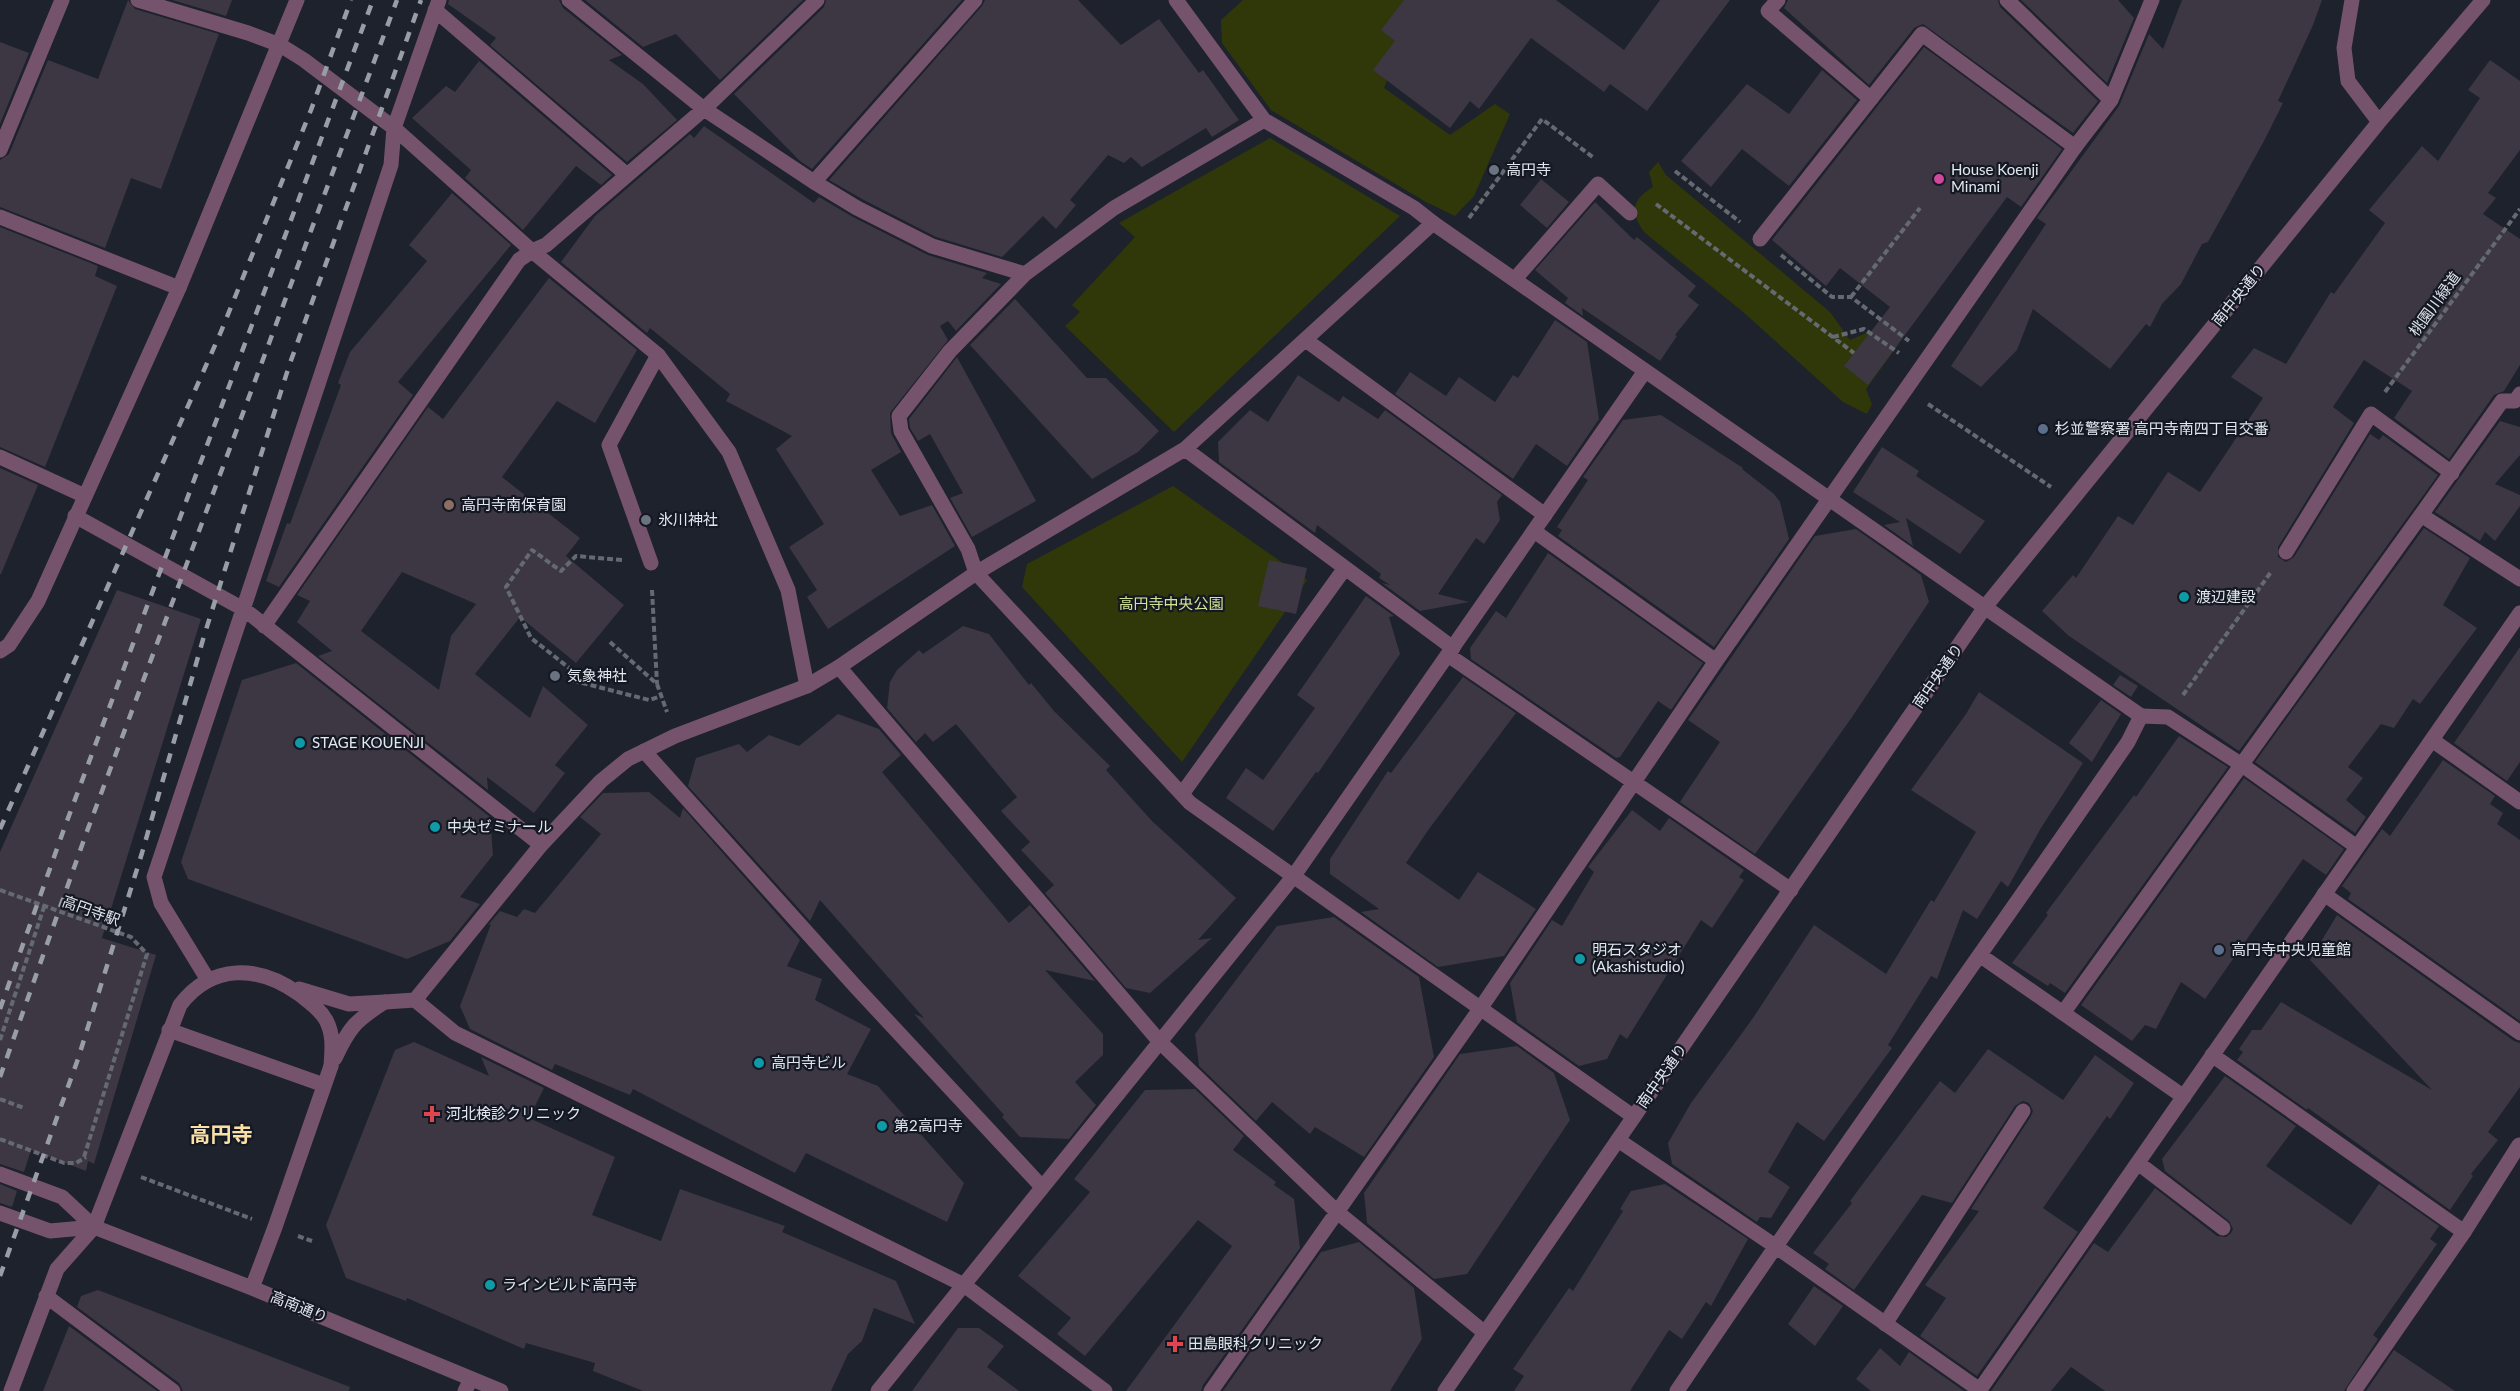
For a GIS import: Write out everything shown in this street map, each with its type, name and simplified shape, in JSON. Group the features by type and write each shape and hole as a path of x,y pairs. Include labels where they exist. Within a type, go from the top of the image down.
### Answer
{"street":[{"path":"0,150 62,0"},
{"path":"138,0 280,45 304,60 394,128 532,251 658,355 729,452 788,590 807,686"},
{"path":"0,651 9,645 38,601 179,288 297,0"},
{"path":"569,0 704,109 856,208 932,246 1025,274"},
{"path":"264,626 519,260 546,245 704,109 817,0"},
{"path":"814,182 975,0"},
{"path":"1176,0 1264,120 1414,208 2141,716 2168,717 2242,765 2357,847"},
{"path":"1778,0 1768,11 1871,99"},
{"path":"2007,0 2111,100"},
{"path":"1211,1391 1480,1009 1716,661 2075,147 2111,100 2152,0"},
{"path":"2352,0 2344,48 2348,81 2379,122"},
{"name":"南中央通り","path":"1445,1391 1985,607 2379,122 2483,0"},
{"path":"208,980 161,903 154,877 245,610 391,165 394,128 437,5 627,175"},
{"path":"1760,239 1922,34 2075,147"},
{"path":"1264,120 1114,208 1025,274 950,351 899,416 901,431 969,549 976,573 1190,803 1634,1117"},
{"path":"1515,279 1598,184 1630,213"},
{"path":"0,217 179,288"},
{"path":"415,1000 541,845 601,781 644,751 675,736 807,686 839,667 976,573 1185,449 1307,341 1433,223"},
{"path":"1307,341 1545,515"},
{"path":"651,563 609,445 658,355"},
{"path":"878,1391 1293,877 1646,371"},
{"path":"2063,1013 2502,401 2515,401 2520,394"},
{"path":"2286,552 2372,414 2452,473"},
{"path":"1185,449 1345,568 1450,652 1633,782 1791,890"},
{"path":"0,457 85,496"},
{"path":"2421,515 2520,579"},
{"path":"75,516 245,610 541,845"},
{"path":"1534,531 1716,661"},
{"path":"1182,794 1345,568"},
{"path":"1618,1140 1980,1391 2520,613"},
{"path":"839,667 1160,1042 1336,1211 1485,1333"},
{"path":"1677,1391 1774,1246 1981,956 2128,742 2141,716"},
{"path":"2432,740 2520,802"},
{"path":"644,751 855,986 1042,1187"},
{"path":"2325,894 2520,1033"},
{"path":"1981,956 2184,1097"},
{"path":"12,1391 57,1269 94,1227 180,1005 191,990 208,980 231,973 252,972 349,1004 415,1000 455,1033 964,1285 1105,1391"},
{"path":"285,984 316,1007 326,1020 332,1037 331,1066"},
{"path":"252,1288 331,1066 348,1030 361,1017 385,1002"},
{"path":"169,1030 324,1085"},
{"path":"2212,1055 2464,1232"},
{"path":"1885,1324 2023,1111"},
{"path":"2354,1391 2464,1232 2519,1145"},
{"path":"2138,1163 2223,1228"},
{"name":"高南通り","path":"0,1174 63,1197 94,1227 252,1288 468,1385 501,1391"},
{"name":"高南通り","path":"0,1213 50,1231 94,1227"},
{"path":"46,1296 173,1391"}],"path":[{"path":"1675,171 1832,297 1851,297 1929,356"},
{"path":"1851,297 1920,208"},
{"name":"桃園川緑道","path":"2372,414 2380,398 2520,209"},
{"path":"1833,337 1864,329 1904,357"},
{"path":"1906,389 2072,501"},
{"path":"662,696 649,700 571,680 573,671 531,638 506,587 532,550 561,571 576,556 651,563 657,684 662,696 675,736"},
{"path":"610,642 657,684"},
{"name":"高円寺駅","path":"0,890 131,938 147,954 84,1157"},
{"name":"高円寺駅","path":"0,1040 44,907"},
{"path":"0,1100 24,1108"},
{"path":"0,1139 64,1162 76,1163 84,1157 312,1241"}],"green space":[{"path":"1243,0 1420,0 1384,88 1450,135 1495,104 1510,114 1474,196 1455,216 1426,202 1271,110 1222,43 1221,20"},
{"path":"1270,138 1400,216 1174,432 1065,326 1080,312 1072,305 1135,237 1119,223"},
{"path":"1658,162 1666,175 1830,312 1850,340 1873,330 1898,345 1866,389 1872,404 1867,414 1843,402 1742,311 1645,233 1637,219 1635,207 1640,197 1653,187 1649,172"},
{"name":"高円寺中央公園","path":"1173,486 1307,580 1182,762 1022,587 1027,564"}],"building":[{"path":"128,0 135,9 219,34 161,189 131,178 105,248 0,207 0,160 9,154 48,60 98,79"},
{"path":"172,0 232,0 226,16"},
{"path":"449,0 559,0 563,8 622,55 609,60 643,84 677,120 627,162 490,45 496,38 448,4"},
{"path":"585,0 803,0 720,80 676,34 643,47"},
{"path":"826,0 962,0 812,169 800,161 734,94 824,7"},
{"path":"985,0 1078,0 1121,45 1159,19 1199,73 1203,70 1239,120 1212,137 1206,128 1142,167 1131,157 1124,163 1108,155 1070,200 1076,205 1056,229 1043,216 1002,257 936,237 829,180"},
{"path":"1404,0 1556,0 1624,50 1660,0 1730,0 1647,111 1610,84 1604,92 1531,38 1479,109 1470,101 1450,128 1373,70 1395,41 1381,30"},
{"path":"1788,0 1998,0 2000,7 2098,101 2073,133 1923,24 1914,28 1869,85 1784,8"},
{"path":"2021,0 2118,0 2134,18 2107,83"},
{"path":"2182,0 2322,0 2278,101 2283,103 2264,141 2208,242 2202,244 2181,284 2162,304 2150,327 2146,324 2110,369 2033,309 2017,350 1981,387 1951,366 2046,224 2037,218 2119,106 2149,34 2163,49"},
{"path":"0,42 29,53 0,124"},
{"path":"1924,47 2062,149 2021,207 2007,197 1868,385 1844,366 1890,307 1840,268 1826,286 1772,240"},
{"path":"2490,60 2520,81 2520,150 2488,193 2496,198 2483,214 2520,239 2520,365 2504,391 2494,395 2449,459 2394,418 2412,391 2364,360 2333,407 2354,423 2278,547 2278,557 2286,562 2294,557 2370,434 2379,440 2383,435 2438,475 2239,751 2069,636 2042,611 2073,575 2076,578 2118,516 2133,525 2168,472 2200,492 2263,398 2231,377 2254,348 2286,364 2331,292 2334,294 2385,223 2369,210 2422,146 2438,161 2480,98 2468,90"},
{"path":"479,61 612,175 601,185 576,166 523,230 465,178 471,170 412,118 446,86 455,92"},
{"path":"1822,70 1857,100 1789,186 1742,149 1711,187 1681,161 1747,84 1789,114"},
{"path":"704,126 814,203 819,197 928,255 987,273 982,278 1001,284 956,331 948,321 940,326 948,340 890,413 891,433 901,452 871,470 900,516 932,505 955,546 828,629 807,597 817,590 789,547 824,524 776,449 792,436 726,401 730,394 650,328 647,333 561,262 595,216 690,134 694,138"},
{"path":"1541,179 1569,202 1547,228 1520,205"},
{"path":"452,193 511,245 398,382 413,395 279,587 266,581 287,523 290,524 341,385 338,383 350,352 427,261 409,245"},
{"path":"1595,202 1634,240 1637,237 1696,286 1688,296 1699,305 1675,335 1677,336 1660,361 1582,308 1583,316 1565,303 1568,298 1535,270"},
{"path":"0,227 98,266 95,276 117,286 45,467 0,447"},
{"path":"549,278 637,350 595,423 557,401 502,477 580,538 566,556 624,605 576,663 520,617 475,674 530,718 543,686 588,725 555,765 565,773 534,813 487,777 488,790 318,656 332,651 297,622 310,601 297,595 428,407 443,419","holes":["402,572 476,604 451,636 439,690 361,631"]},
{"path":"1015,299 1087,378 1106,378 1159,431 1138,452 1092,479 970,345"},
{"path":"1555,320 1587,342 1599,419 1567,466 1536,444 1513,479 1395,394 1410,372 1446,396 1459,377 1495,402 1513,375 1518,378"},
{"path":"957,357 1036,501 972,537 950,498 963,493 930,434 918,441 910,428 909,419"},
{"path":"1298,375 1339,402 1343,396 1378,419 1385,410 1502,495 1497,502 1500,520 1484,544 1476,538 1438,594 1469,602 1420,611 1382,583 1390,585 1379,578 1381,574 1317,525 1315,533 1219,462 1218,442 1250,410 1268,422"},
{"path":"1661,415 1743,468 1774,494 1780,502 1789,539 1714,647 1558,536 1562,530 1557,527 1588,480 1583,477 1623,420"},
{"path":"2500,421 2520,427 2520,455 2495,484 2520,495 2520,506 2495,541 2485,532 2480,541 2435,512"},
{"path":"1882,447 1919,471 1916,476 1985,521 1960,554 1906,518 1913,546 1884,525 1900,522 1853,492"},
{"path":"0,468 38,485 1,574 0,574"},
{"path":"2424,528 2470,558 2443,605 2477,628 2420,704 2413,699 2394,728 2381,724 2348,767 2363,778 2346,800 2366,817 2355,833 2255,762"},
{"path":"1856,529 1921,575 1929,602 1852,717 1755,854 1680,802 1720,742 1688,720 1815,536"},
{"path":"1548,553 1703,663 1671,710 1658,701 1620,757 1616,758 1471,659 1470,648 1496,611 1506,618"},
{"path":"1269,560 1307,568 1296,614 1258,606"},
{"path":"117,590 201,619 102,938 156,955 94,1164 88,1161 86,1171 31,1150 24,1172 0,1164 0,852"},
{"path":"1366,596 1394,616 1389,617 1400,654 1318,773 1316,772 1273,831 1226,798 1246,768 1263,780 1315,708 1297,695"},
{"path":"963,626 989,634 1029,685 1031,683 1054,711 1110,766 1106,770 1152,821 1236,898 1198,940 1212,938 1150,993 1126,988 1045,893 1054,885 1021,850 1030,842 1001,811 1017,797 956,724 933,742 925,733 916,742 887,708 890,682 897,670 919,650 923,654"},
{"path":"2520,647 2520,762 2507,781 2454,743"},
{"path":"296,663 490,817 493,855 460,897 480,904 450,941 407,959 188,879 181,862 242,680"},
{"path":"2120,675 2138,686 2131,697 2113,685"},
{"path":"1463,677 1516,713 1406,863 1459,900 1478,872 1536,909 1504,956 1438,967 1361,912 1379,909 1330,874 1330,859 1388,771 1391,773"},
{"path":"1979,692 2083,763 2041,828 2008,887 2001,881 1977,919 1963,910 1937,979 1931,976 1888,1045 1892,1048 1824,1141 1797,1122 1768,1172 1790,1187 1771,1218 1760,1217 1757,1222 1672,1164 1668,1143 1691,1103 1753,1018 1814,925 1886,974 1931,900 1934,902 1976,832 1911,790 1966,714"},
{"path":"2101,700 2121,714 2092,762 2069,743"},
{"path":"838,714 879,729 901,755 882,772 1009,923 1030,905 1095,981 1045,970 1103,1034 1103,1055 1075,1082 1096,1105 1069,1139 1020,1137 1002,1117 1004,1115 914,1014 924,1018 820,900 810,921 688,786 696,758 739,744 747,752 769,735 799,746"},
{"path":"2179,736 2228,767 2065,993 2050,983 2048,986 2012,963 2048,915 2046,913 2134,795 2136,797"},
{"path":"2443,760 2495,796 2490,804 2503,813 2497,824 2520,840 2520,1021 2348,899 2351,893 2342,886 2382,829 2390,836"},
{"path":"2244,778 2344,849 2326,875 2303,859 2205,999 2181,982 2156,1029 2145,1025 2132,1041 2081,1005"},
{"path":"649,792 680,818 683,808 800,940 787,966 822,979 815,1000 871,1029 847,1074 878,1086 964,1183 947,1222 806,1153 795,1173 633,1089 630,1095 555,1064 552,1070 470,1029 460,1006 491,924 488,925 500,911 517,917 524,909 535,913 601,834 580,817 603,793"},
{"path":"1632,810 1660,831 1669,818 1744,870 1739,877 1744,880 1712,928 1701,920 1627,1039 1620,1034 1607,1059 1579,1066 1517,1022 1510,983 1552,920 1562,926 1594,872 1588,867"},
{"path":"2337,915 2514,1041 2520,1043 2520,1087 2488,1132 2498,1140 2471,1174 2473,1176 2450,1210 2237,1060 2243,1052 2239,1049 2252,1030 2261,1030 2281,1002 2432,1090 2310,960"},
{"path":"1334,917 1419,977 1434,1057 1364,1157 1315,1127 1310,1134 1272,1102 1256,1121 1199,1066 1195,1034 1277,926"},
{"path":"414,1042 489,1076 481,1057 544,1088 529,1118 615,1157 592,1215 661,1241 680,1189 785,1226 782,1232 896,1281 915,1324 874,1308 862,1341 848,1354 831,1391 643,1391 593,1371 595,1363 526,1343 524,1349 407,1298 406,1301 346,1278 326,1225 395,1050"},
{"path":"1517,1046 1554,1073 1570,1120 1467,1274 1434,1279 1367,1223 1364,1193 1460,1054"},
{"path":"1988,1049 2063,1100 2095,1055 2134,1083 2110,1119 2107,1116 2043,1208 2078,1232 1977,1376 1920,1336 1946,1298 1925,1285 1979,1211 1971,1209 2031,1116 2033,1111 2029,1103 2023,1101 2015,1106 1952,1203 1922,1195 1854,1290 1825,1269 1829,1264 1813,1253 1940,1081 1955,1093"},
{"path":"2225,1076 2296,1126 2266,1166 2351,1225 2379,1184 2439,1226 2430,1239 2437,1244 2373,1335 2378,1339 2344,1391 2105,1391 2071,1367 2051,1391 1991,1391 2094,1243 2108,1252 2155,1188 2217,1236 2226,1237 2231,1233 2233,1229 2229,1221 2165,1171 2162,1159"},
{"path":"1195,1089 1244,1136 1233,1150 1276,1182 1274,1185 1294,1199 1300,1248 1201,1391 1126,1391 1232,1246 1198,1220 1085,1356 1057,1334 1071,1318 1018,1276 1090,1192 1074,1179 1145,1090"},
{"path":"0,1184 17,1191 12,1207 0,1203"},
{"path":"1665,1184 1748,1239 1711,1306 1706,1302 1682,1339 1669,1330 1630,1391 1514,1391 1524,1376 1513,1369 1569,1288 1573,1291 1623,1211 1620,1209 1631,1191"},
{"path":"1359,1242 1414,1288 1422,1339 1390,1391 1223,1391 1321,1252"},
{"path":"1814,1286 1843,1306 1815,1346 1788,1324"},
{"path":"98,1290 350,1387 349,1391 183,1391 179,1383 77,1307 81,1296"},
{"path":"69,1326 157,1391 43,1391"},
{"path":"958,1328 979,1328 1004,1346 987,1367 1019,1391 912,1391"},
{"path":"1880,1348 1900,1366 1909,1352 1964,1391 1871,1391 1856,1379"},
{"path":"2394,1350 2455,1391 2366,1391"}],"railway":[{"path":"0,829 220,334 311,110 351,0"},
{"path":"0,1009 64,829 373,0"},
{"path":"0,1077 86,834 397,0"},
{"path":"0,1276 78,1059 142,853 204,636 289,366 421,0"}],"place":[{"name":"高円寺","path":"1494,170"},
{"name":"House Koenji Minami","path":"1939,179"},
{"name":"杉並警察署 高円寺南四丁目交番","path":"2043,429"},
{"name":"高円寺南保育園","path":"449,505"},
{"name":"氷川神社","path":"646,520"},
{"name":"渡辺建設","path":"2184,597"},
{"name":"気象神社","path":"555,676"},
{"name":"STAGE KOUENJI","path":"300,743"},
{"name":"中央ゼミナール","path":"435,827"},
{"name":"高円寺中央児童館","path":"2219,950"},
{"name":"明石スタジオ (Akashistudio)","path":"1580,959"},
{"name":"高円寺ビル","path":"759,1063"},
{"name":"河北検診クリニック","path":"432,1114"},
{"name":"第2高円寺","path":"882,1126"},
{"name":"ラインビルド高円寺","path":"490,1285"},
{"name":"田島眼科クリニック","path":"1175,1344"}],"district":[{"name":"高円寺","path":"221,1135"}]}
